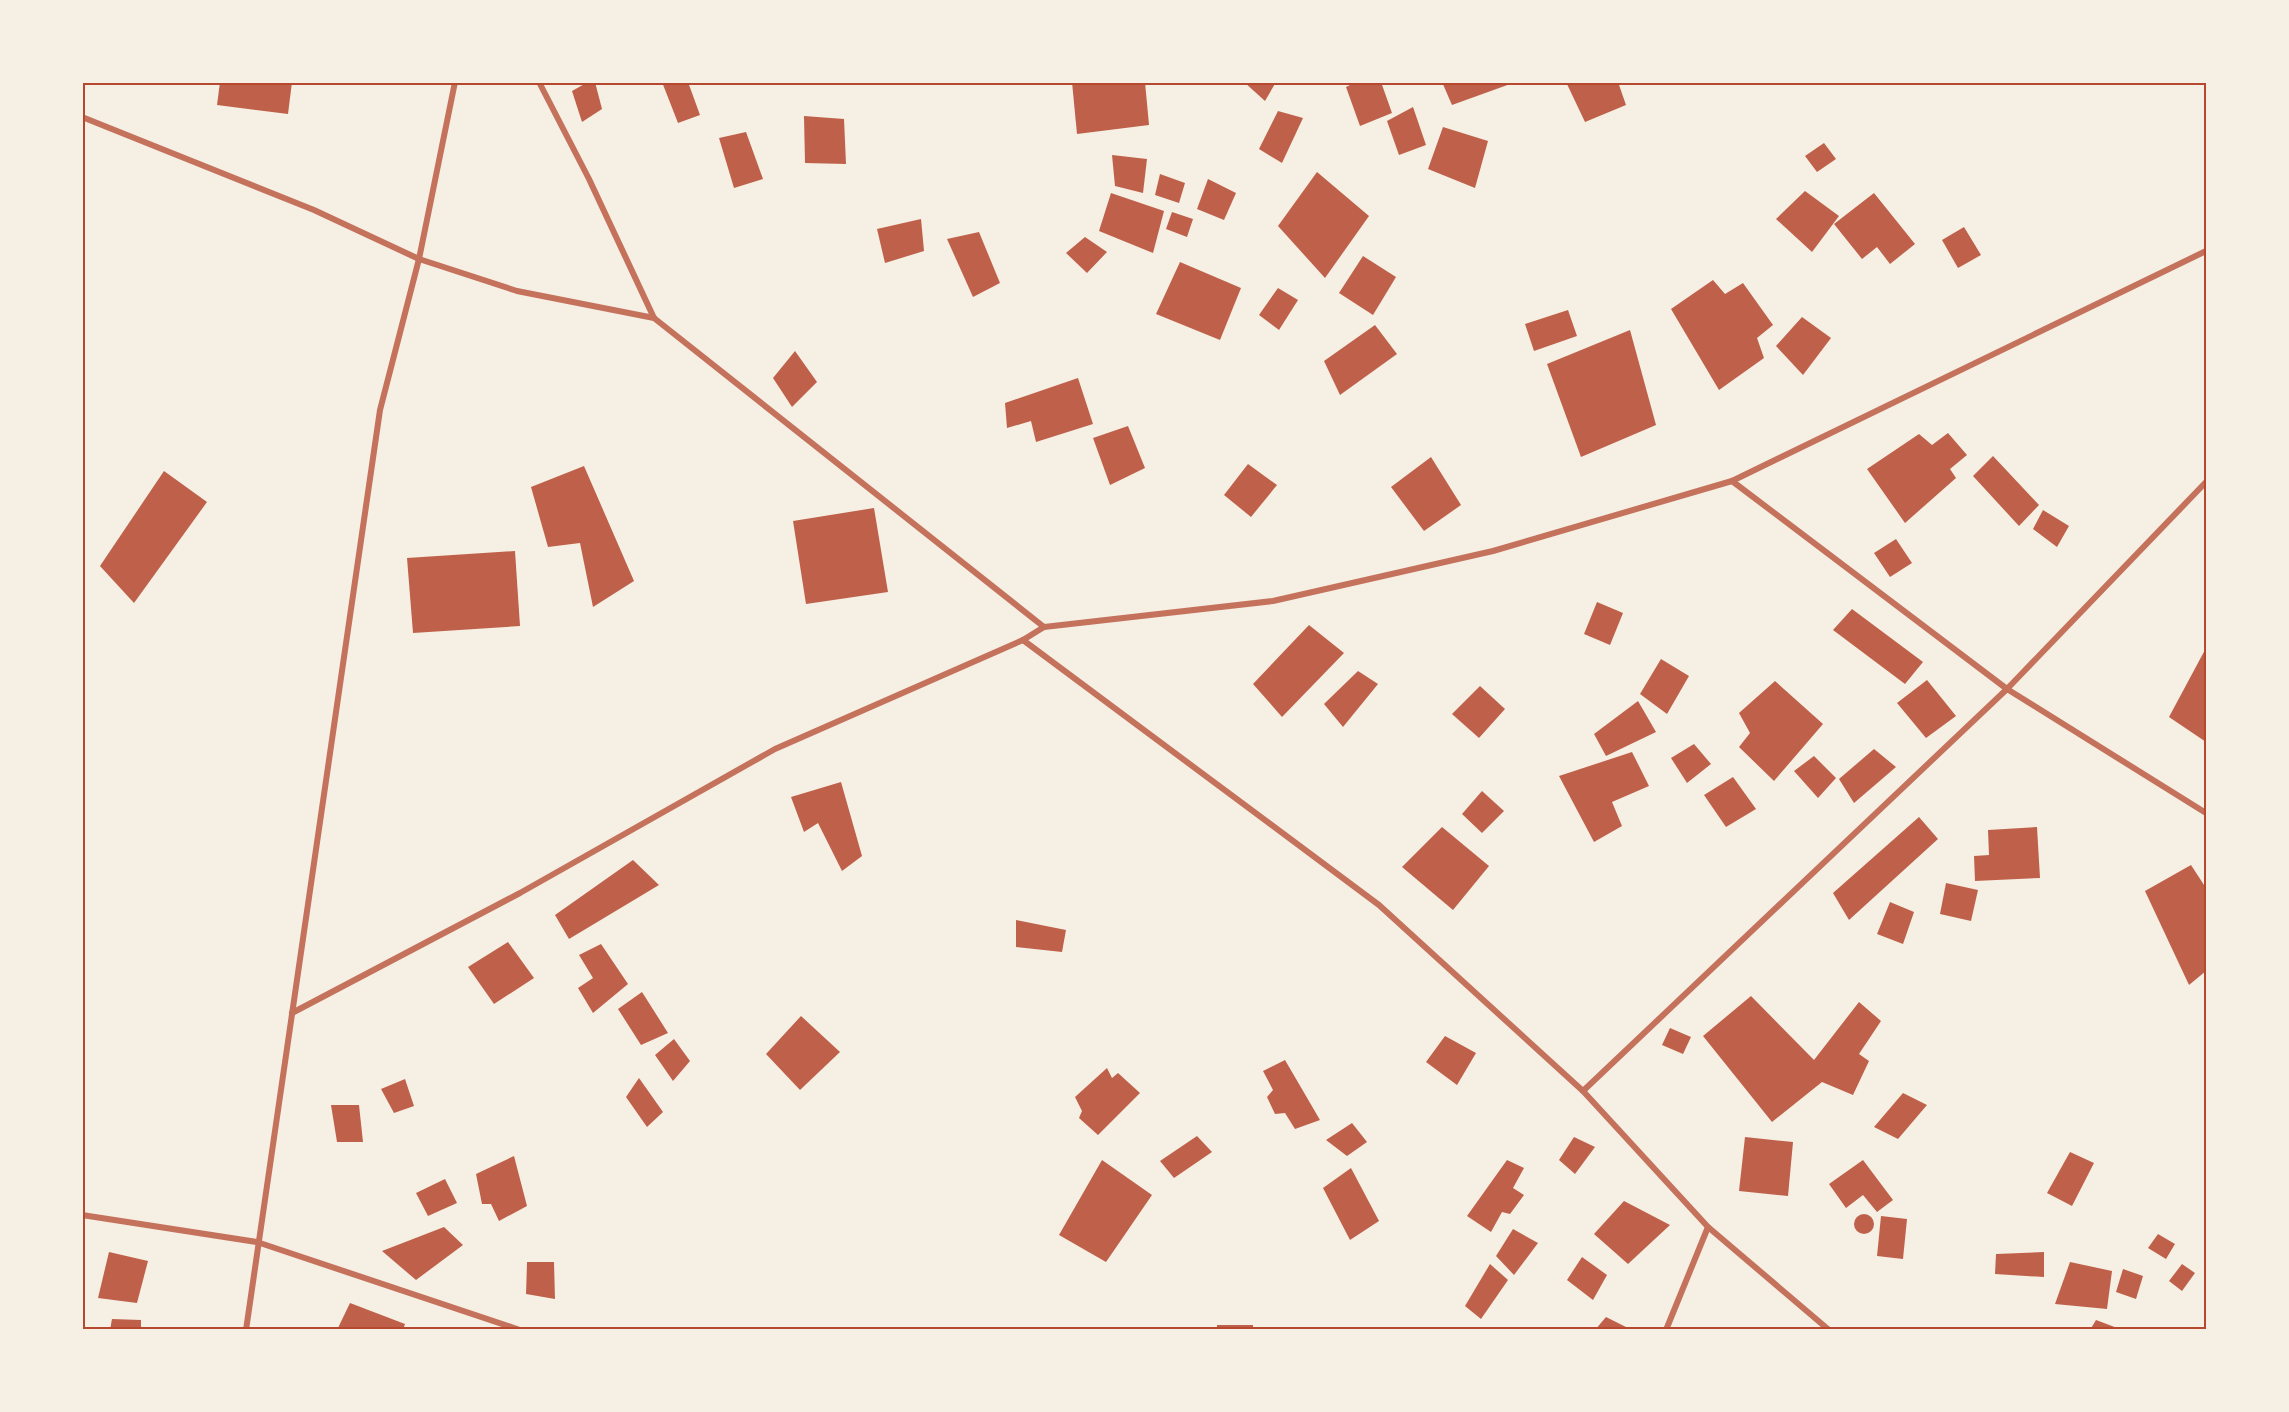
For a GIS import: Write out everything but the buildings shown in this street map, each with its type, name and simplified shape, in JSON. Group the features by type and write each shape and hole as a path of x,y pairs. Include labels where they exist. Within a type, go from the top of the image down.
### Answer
{"street":[{"path":"246,1329 380,410 419,259 455,82"},
{"path":"539,82 589,178 654,318 1044,627"},
{"path":"82,117 314,210 419,259 518,291 654,318"},
{"path":"292,1013 520,892 775,750 1023,640 1044,627 1273,601 1493,551 1732,481 2206,251"},
{"path":"1732,481 2007,689 2206,813"},
{"path":"1583,1091 2007,689 2206,482"},
{"path":"1023,640 1379,906 1583,1091 1708,1227 1829,1329"},
{"path":"82,1215 257,1242 520,1329"},
{"path":"1666,1329 1708,1227"}]}
